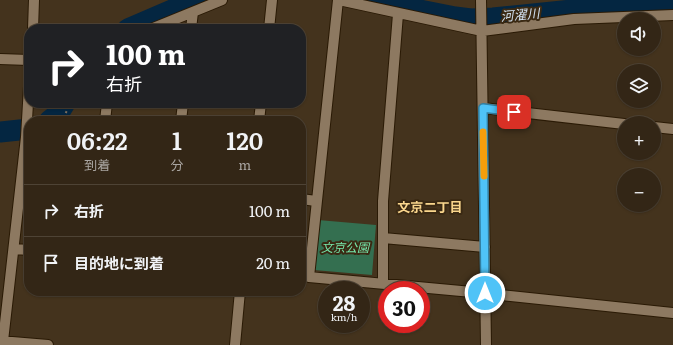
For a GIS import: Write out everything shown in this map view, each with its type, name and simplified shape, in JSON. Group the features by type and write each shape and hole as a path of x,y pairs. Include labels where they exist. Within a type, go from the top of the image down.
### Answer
{"street":[{"path":"33,24 34,0"},
{"path":"163,24 222,0"},
{"path":"270,24 272,0"},
{"path":"378,284 308,277 338,0 482,31 574,19 673,15"},
{"path":"481,0 486,345"},
{"path":"192,24 193,12"},
{"path":"383,281 383,201 398,14"},
{"path":"0,59 24,60"},
{"path":"483,108 617,123"},
{"path":"661,128 673,130"},
{"path":"24,140 14,249 2,341 48,345"},
{"path":"306,200 316,201"},
{"path":"383,238 485,247"},
{"path":"14,249 24,250"},
{"path":"430,288 673,313"},
{"path":"235,345 240,296"}],"green space":[{"name":"文京公園","path":"318,220 376,225 372,275 314,270"}],"waterway":[{"name":"河濯川","path":"140,24 195,0"},
{"name":"河濯川","path":"369,0 471,19 601,7 673,7"},
{"name":"河濯川","path":"55,116 62,108"},
{"name":"河濯川","path":"0,132 24,130"}],"slow traffic":[{"path":"483,132 484,176"}],"district":[{"name":"文京二丁目","path":"430,206"}],"route":[{"path":"485,293 483,108 514,112"}]}
